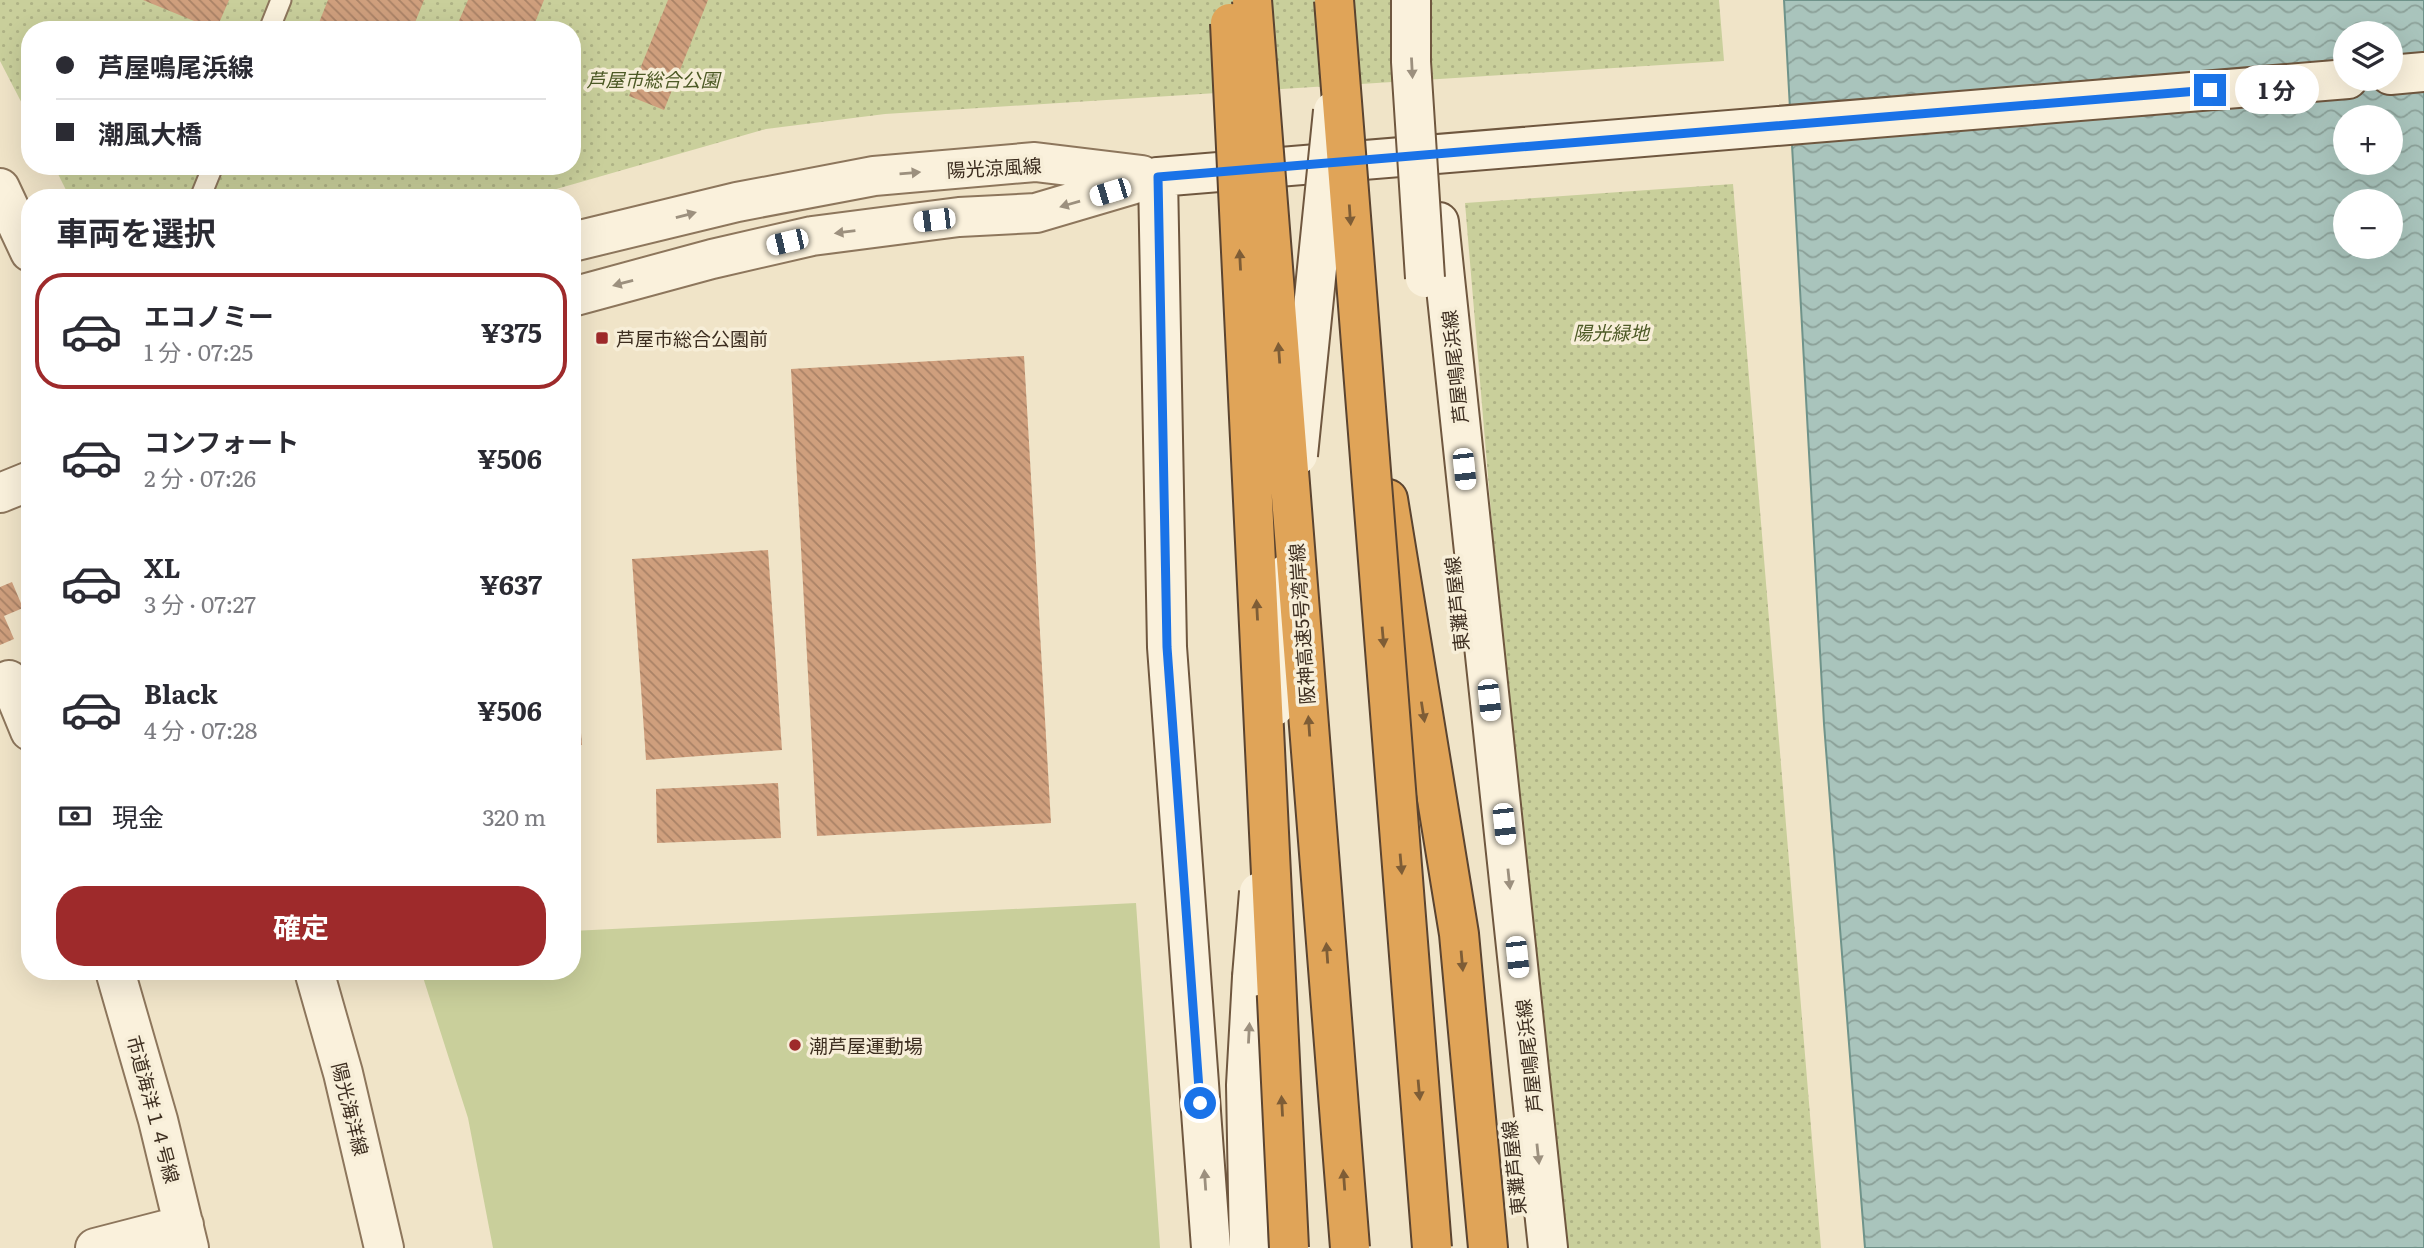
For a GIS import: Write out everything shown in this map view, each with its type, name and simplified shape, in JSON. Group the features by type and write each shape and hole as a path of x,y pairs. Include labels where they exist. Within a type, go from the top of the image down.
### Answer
{"highway":[{"path":"1230,0 1229,53 1289,1248"},
{"name":"阪神高速5号湾岸線","path":"1252,0 1350,1248"},
{"path":"1334,0 1432,1248"},
{"path":"1357,306 1459,934 1489,1248"}],"main road":[{"path":"1249,1248 1246,1085 1252,977 1291,524 1345,0"},
{"name":"東灘芦屋線","path":"1411,0 1411,62 1424,278 1521,1248"},
{"path":"2403,74 2424,72"},
{"path":"581,295 712,259 812,236 959,217 1036,213 1158,177 2333,80"},
{"name":"芦屋鳴尾浜線","path":"1432,154 1548,1248"},
{"name":"陽光涼風線","path":"581,240 737,202 874,176 1035,162 1158,177"},
{"path":"1158,177 1167,647 1211,1248"},
{"path":"0,188 21,233"},
{"path":"0,493 21,485"},
{"path":"4,682 21,714"},
{"name":"市道海洋１４号線","path":"119,980 159,1120 187,1236"},
{"name":"陽光海洋線","path":"317,980 346,1086 384,1248"},
{"path":"95,1248 187,1236"}],"lane":[{"path":"273,21 281,0"}],"green space":[{"name":"芦屋市総合公園","path":"0,0 1719,0 1724,61 885,114 766,129 556,189 66,189 58,175 581,175 581,21 21,21 21,102 0,61"},
{"name":"陽光緑地","path":"1733,184 1821,1248 1553,1248 1465,203"},
{"name":"潮芦屋運動場","path":"1136,903 1160,1248 493,1248 468,1118 424,980 581,980 581,931"}],"water":[{"path":"1784,0 2424,0 2424,1248 1865,1248 1824,724"}],"building":[{"path":"143,0 229,0 220,21 194,21"},
{"path":"328,0 424,0 416,21 320,21"},
{"path":"468,0 544,0 536,21 459,21"},
{"path":"668,0 708,0 664,110 629,96"},
{"path":"1024,356 1051,823 817,836 791,369"},
{"path":"768,550 782,750 646,760 632,559"},
{"path":"12,582 21,609 4,616 14,639 0,645 0,587"},
{"path":"778,783 781,838 657,843 656,789"}],"place":[{"name":"芦屋市総合公園前","path":"602,338"},
{"name":"潮芦屋運動場","path":"795,1045"}],"route":[{"path":"1200,1103 1167,647 1158,177 2210,90"}]}
